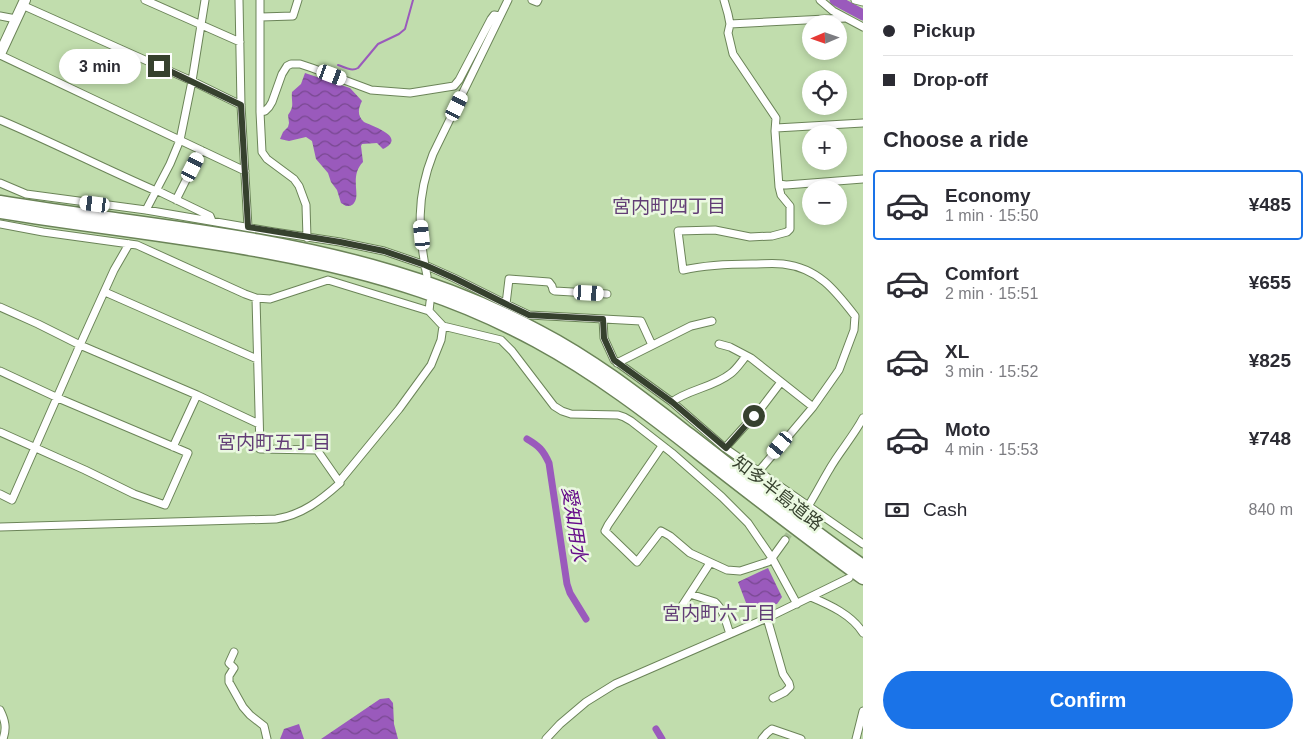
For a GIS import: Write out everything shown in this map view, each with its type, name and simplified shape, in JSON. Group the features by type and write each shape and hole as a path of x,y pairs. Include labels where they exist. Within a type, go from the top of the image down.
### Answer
{"highway":[{"name":"知多半島道路","path":"0,202 222,235 310,251 392,271 462,296 540,332 607,373 651,404 863,566"},
{"name":"知多半島道路","path":"0,212 290,256 368,275 421,291 458,305 536,341 603,381 653,417 788,524 863,578"}],"street":[{"path":"145,0 240,42"},
{"path":"146,210 180,140 205,0"},
{"path":"239,0 241,105 248,227"},
{"path":"260,0 262,152 266,159 294,179 299,186 306,206 307,238"},
{"path":"261,17 293,16 298,0"},
{"path":"427,276 420,210 426,170 508,0"},
{"path":"532,0 537,2 538,0"},
{"path":"724,0 730,24 728,33 733,54 775,114 776,128 774,131 779,184 781,195 790,206 790,229 787,232 772,236 750,237 722,230 678,231 683,270 733,264 782,264 801,267 817,276 838,293 855,316 854,330 839,370 813,407 758,471"},
{"path":"820,0 840,15"},
{"path":"855,0 863,2"},
{"path":"241,105 24,3 0,55 246,171"},
{"path":"260,112 265,111 269,107 285,69 291,64 300,64 372,90 410,93 454,86 494,15 500,16"},
{"path":"0,16 16,19"},
{"path":"730,24 802,20"},
{"path":"848,20 863,27"},
{"path":"0,120 32,133 112,172 156,190 210,216 212,221"},
{"path":"776,128 863,123"},
{"path":"176,200 201,150"},
{"path":"779,184 863,179"},
{"path":"0,183 26,194 146,210 384,251 425,265 529,315 640,321 652,345"},
{"path":"0,224 137,245 256,298 270,299 328,280 429,311 443,326 501,340 512,351 554,406 571,414 618,414 631,421 729,503 748,524 772,558 797,604"},
{"path":"338,250 340,242"},
{"path":"0,494 12,500 114,270 129,244"},
{"path":"331,281 333,272"},
{"path":"506,304 509,279 550,282 554,291 607,294"},
{"path":"105,292 257,360"},
{"path":"256,298 260,449 317,450 339,482"},
{"path":"429,311 430,302"},
{"path":"0,307 80,345 259,424"},
{"path":"603,319 604,338 617,363 672,402 726,448 863,544"},
{"path":"617,363 691,326 712,321"},
{"path":"0,527 276,519 301,512 340,483 399,409 431,366 441,340 443,326"},
{"path":"719,344 730,347 751,358 813,407"},
{"path":"672,402 676,398 731,374 746,356"},
{"path":"0,371 58,398 188,453 165,505 134,494 0,432"},
{"path":"726,448 781,382"},
{"path":"174,447 197,395"},
{"path":"803,514 829,469 863,418"},
{"path":"662,446 605,531 637,562 660,530 690,553 727,570 740,571 768,562 785,540"},
{"path":"682,606 710,563"},
{"path":"546,739 560,724 586,702 603,691 768,618 850,578"},
{"path":"690,594 718,604 730,634"},
{"path":"812,597 858,624 863,633"},
{"path":"768,618 783,674 790,687 785,692 772,698"},
{"path":"234,652 229,664 234,668 229,676 229,682 247,711 264,726 267,739"},
{"path":"0,710 6,732 3,739"},
{"path":"856,739 863,711"},
{"path":"762,739 772,729 801,739"}],"water":[{"path":"305,73 350,88 362,101 359,112 364,122 386,133 392,140 383,149 377,143 362,144 363,162 357,173 356,200 350,206 341,203 328,173 316,159 312,141 306,137 289,141 280,139 288,127 288,115 292,106 292,92 301,84"},
{"path":"768,568 782,597 777,604 748,608 738,582"},
{"path":"389,698 393,703 394,724 398,739 321,739 380,699"},
{"path":"299,724 304,739 280,739 284,729"}],"waterway":[{"path":"338,65 350,69 358,68 378,44 405,29 413,0"},
{"path":"835,0 863,15"},
{"name":"愛知用水","path":"527,439 540,449 549,463 567,584 570,593 586,619"},
{"name":"愛知用水","path":"656,729 662,739"}],"tunnel":[{"path":"785,540 796,524"}],"district":[{"name":"宮内町四丁目","path":"669,206"},
{"name":"宮内町五丁目","path":"274,442"},
{"name":"宮内町六丁目","path":"719,613"}],"route":[{"path":"159,66 241,105 248,227 384,251 425,265 529,315 603,319 604,338 614,360 672,402 726,448 754,416"}]}
